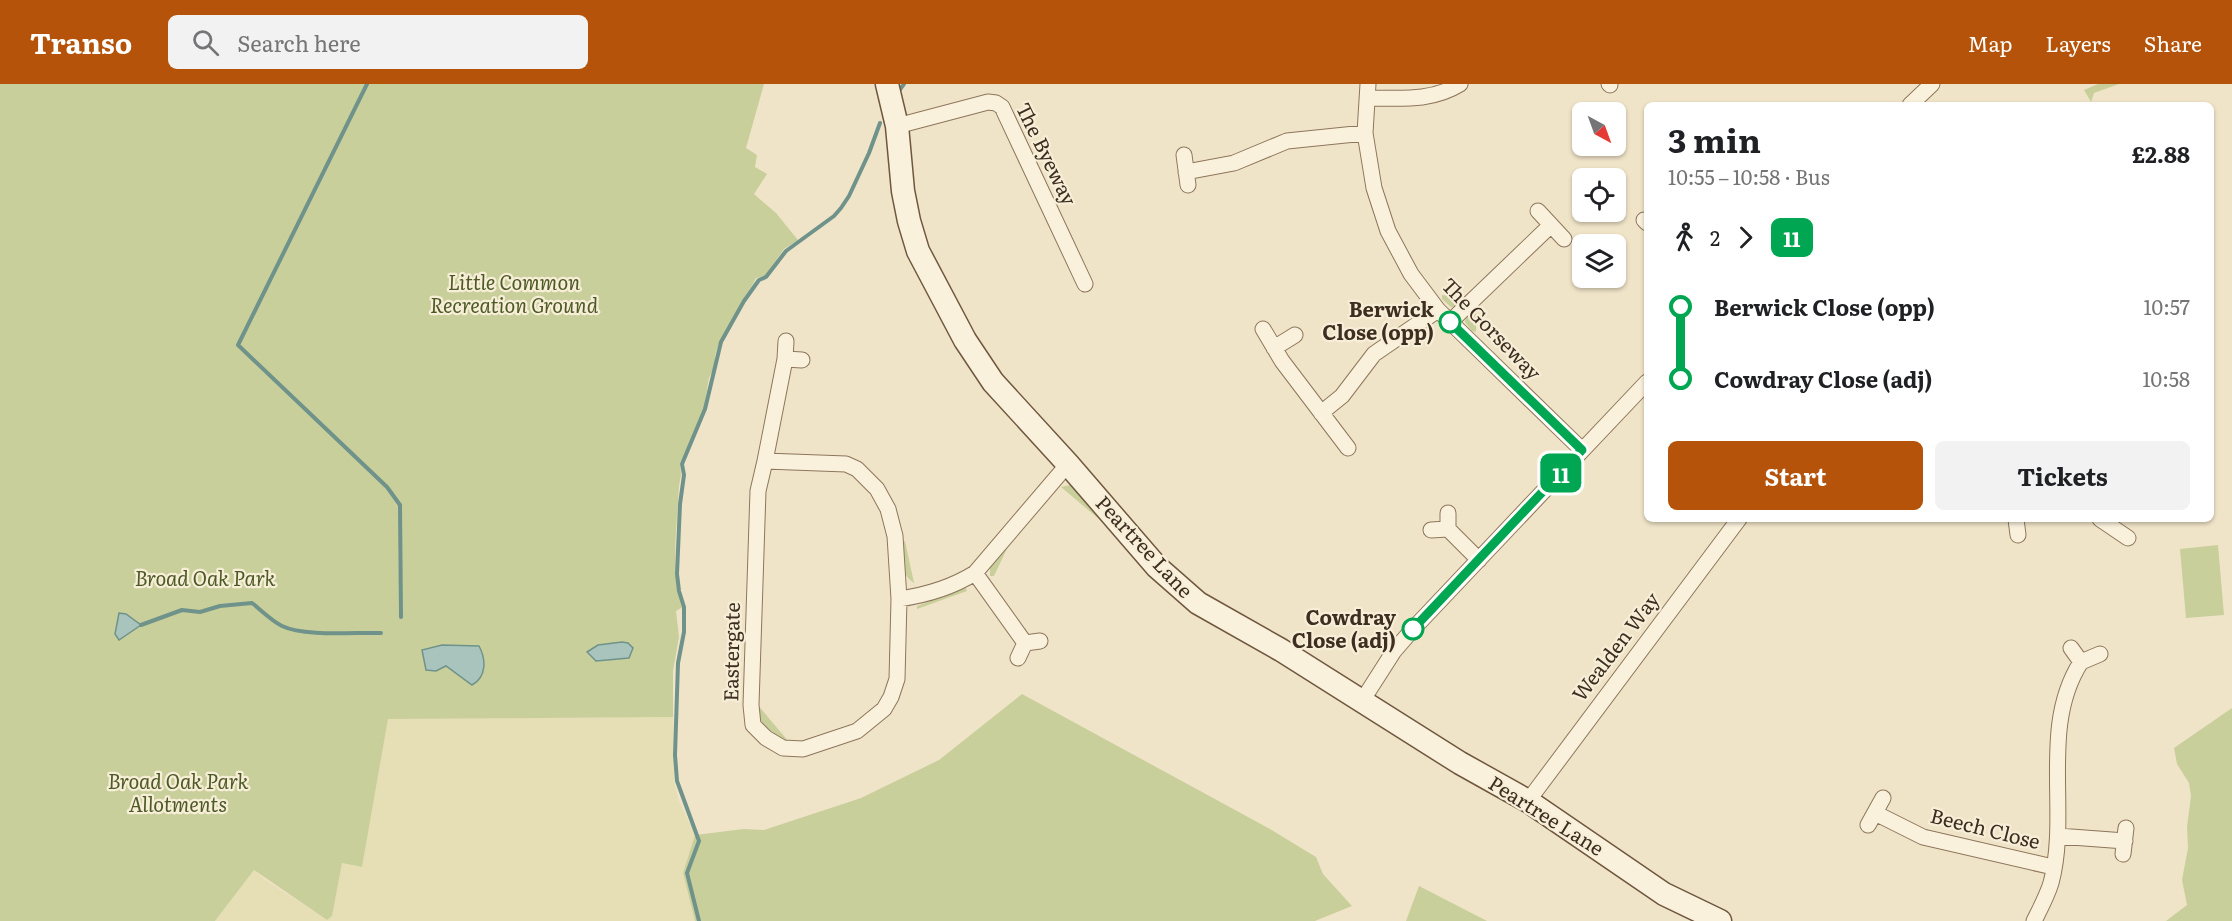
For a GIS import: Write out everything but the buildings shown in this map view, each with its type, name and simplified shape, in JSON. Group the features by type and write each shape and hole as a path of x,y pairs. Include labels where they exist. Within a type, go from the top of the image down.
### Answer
{"street":[{"name":"Peartree Lane","path":"887,84 897,126 905,201 918,251 965,340 993,382 1157,567 1198,603 1281,650 1460,763 1528,801 1664,894 1720,921"},
{"path":"1368,91 1427,98 1460,84"},
{"path":"1913,102 1932,84"},
{"name":"The Gorseway","path":"1368,91 1365,133 1374,188 1388,231 1412,273 1438,310 1582,450"},
{"name":"The Byeway","path":"897,126 988,102 1002,107 1085,284"},
{"path":"1184,155 1187,178 1234,163 1287,141 1365,133"},
{"path":"1538,211 1564,239"},
{"path":"1450,322 1551,225"},
{"path":"1321,413 1342,396 1374,354 1438,310"},
{"path":"1263,328 1274,348 1348,448"},
{"path":"1274,348 1294,335"},
{"name":"Eastergate","path":"765,461 846,464 857,469 866,477 888,509 895,536 899,599 897,679 891,697 884,709 857,731 803,749 783,748 766,738 753,724 751,705 758,490 785,359 786,341"},
{"path":"785,359 802,360"},
{"path":"1362,701 1394,651 1644,385"},
{"path":"899,599 941,590 975,573 1068,464"},
{"path":"1448,513 1448,529 1479,560"},
{"name":"Wealden Way","path":"1528,801 1737,522"},
{"path":"2016,522 2018,535"},
{"path":"2109,522 2128,538"},
{"path":"1431,530 1448,529"},
{"path":"975,573 1032,642 1018,658"},
{"path":"2071,648 2081,662"},
{"path":"2034,921 2050,884 2054,867 2058,836 2060,720 2072,676 2081,662 2100,654"},
{"name":"Beech Close","path":"1883,798 1871,819 1923,837 2054,867"},
{"path":"2058,836 2125,841"}],"shaded area":[{"path":"673,717 674,782 679,801 695,835 683,873 695,921 215,921 254,870 327,920 332,916 342,863 362,867 388,719"}],"green space":[{"name":"Broad Oak Park","path":"0,84 764,84 746,148 757,155 755,167 767,174 754,194 776,213 798,240 784,249 765,276 756,278 720,341 715,365 709,378 704,408 690,445 680,463 675,563 683,607 676,611 679,637 673,671 673,717 388,719 362,867 342,863 332,916 327,920 254,870 215,921 0,921"},
{"path":"2098,84 2119,84 2094,93 2091,102 2084,90"},
{"path":"1442,295 1465,297 1460,306 1451,307 1442,299"},
{"path":"1474,306 1476,308 1476,332 1472,331 1465,322 1467,313"},
{"path":"1070,485 1081,488 1119,536 1061,487"},
{"path":"1011,540 994,576 990,576 990,567"},
{"path":"905,541 914,583 906,575 902,565 901,542"},
{"path":"2218,545 2224,615 2186,618 2180,549"},
{"path":"966,588 967,591 917,609 917,606"},
{"path":"1022,694 1270,829 1316,857 1323,874 1352,906 1315,921 695,921 683,873 695,835 744,829 764,830 861,798 939,760"},
{"path":"757,704 789,742 765,729 760,720"},
{"path":"2232,708 2232,921 2166,921 2187,905 2182,880 2188,848 2187,827 2191,796 2189,783 2177,764 2174,748"},
{"path":"1419,886 1487,921 1406,921"}],"water":[{"path":"119,613 126,614 141,625 119,640 115,634"},
{"path":"628,643 633,648 629,658 596,661 587,652 598,645"},
{"path":"442,645 479,646 484,667 477,682 472,685 446,666 436,671 426,670 422,650"}],"waterway":[{"path":"367,84 238,345 387,487 400,505 401,617"},
{"path":"898,92 904,84"},
{"path":"699,921 687,873 699,841 677,781 675,755 678,663 684,632 684,607 677,574 680,504 684,475 682,464 705,409 721,342 744,301 759,280 766,277 786,251 834,216 841,208 869,153 880,123"},
{"path":"141,625 182,610 200,612 220,606 252,603 282,626 304,632 381,633"}],"bus line":[{"name":"11","path":"1413,629 1582,450 1450,322"}],"place":[{"name":"Berwick Close (opp)","path":"1450,322"},
{"name":"Cowdray Close (adj)","path":"1413,629"}],"park label":[{"name":"Little Common Recreation Ground","path":"514,294"},
{"name":"Broad Oak Park Allotments","path":"178,794"}]}
